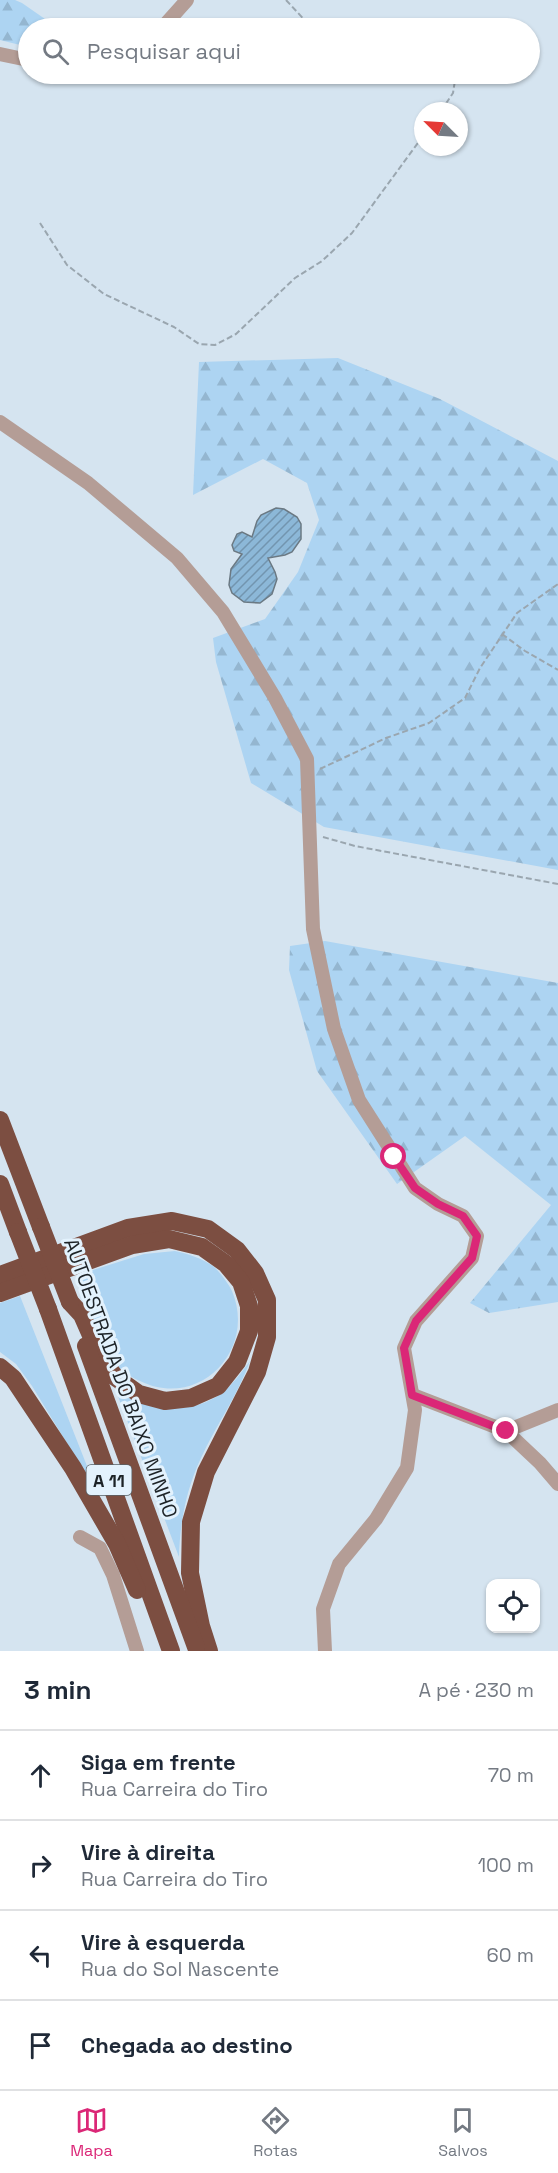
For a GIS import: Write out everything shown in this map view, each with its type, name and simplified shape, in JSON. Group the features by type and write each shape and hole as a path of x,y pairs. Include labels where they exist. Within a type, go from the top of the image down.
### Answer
{"highway":[{"name":"AUTOESTRADA DO BAIXO MINHO","path":"0,1120 70,1302 197,1651"},
{"name":"A 11","path":"0,1184 48,1309 169,1651"},
{"path":"0,1275 128,1228 172,1221 208,1229 237,1250 255,1273 267,1300 267,1337 257,1372 207,1472 190,1522 190,1573 201,1626 209,1651"},
{"path":"0,1293 132,1245 169,1239 202,1247 226,1264 241,1282 249,1306 249,1331 237,1362 218,1386 191,1398 165,1401 139,1394 115,1377 100,1356 82,1315 70,1302"},
{"path":"0,1367 13,1378 79,1477 117,1544 155,1630 169,1651"}],"street":[{"path":"171,18 187,0"},
{"path":"0,54 18,58"},
{"path":"0,422 88,483 177,558 223,612 275,698 307,759 313,929 334,1029 359,1100 415,1188 438,1204 463,1216 477,1236 472,1258 416,1321 404,1348 415,1410 407,1468 376,1519 339,1564 323,1609 325,1651"},
{"path":"412,1395 506,1431 540,1463 558,1484"},
{"path":"506,1431 558,1410"},
{"path":"80,1537 100,1548 109,1566 136,1651"}],"path":[{"path":"286,0 303,18"},
{"path":"447,102 453,93 454,84"},
{"path":"40,223 67,265 104,294 174,327 199,344 215,345 236,334 295,278 322,261 352,233 414,148"},
{"path":"308,773 335,763 386,738 429,723 465,698 480,668 517,613 558,584"},
{"path":"502,634 525,651 558,670"},
{"path":"310,834 355,846 558,884"}],"green space":[{"path":"0,0 15,0 44,18 18,18 18,44 0,40"},
{"path":"338,358 440,399 558,461 558,870 324,827 251,783 216,662 213,638 265,619 298,572 319,520 307,483 263,459 193,495 199,362"},
{"path":"325,941 558,983 558,1302 489,1313 470,1303 551,1205 465,1136 397,1184 317,1071 289,970 290,946"},
{"path":"175,1251 195,1257 216,1268 232,1291 238,1313 236,1334 229,1353 217,1369 202,1381 183,1387 162,1388 133,1378 114,1363 102,1344 80,1274 144,1254"},
{"path":"20,1296 98,1494 32,1386 16,1364 0,1352 0,1303"},
{"path":"250,1361 191,1482 182,1519 179,1557 116,1391 141,1403 155,1406 183,1408 197,1405 222,1393"}],"building":[{"path":"276,508 284,509 297,517 301,524 301,539 292,552 268,558 277,579 272,594 260,603 244,602 232,593 229,585 231,569 242,554 234,551 232,545 237,534 242,532 252,537 261,515"}],"route":[{"path":"394,1157 415,1188 438,1204 463,1216 477,1236 472,1258 416,1321 404,1348 412,1395 506,1431"}]}
